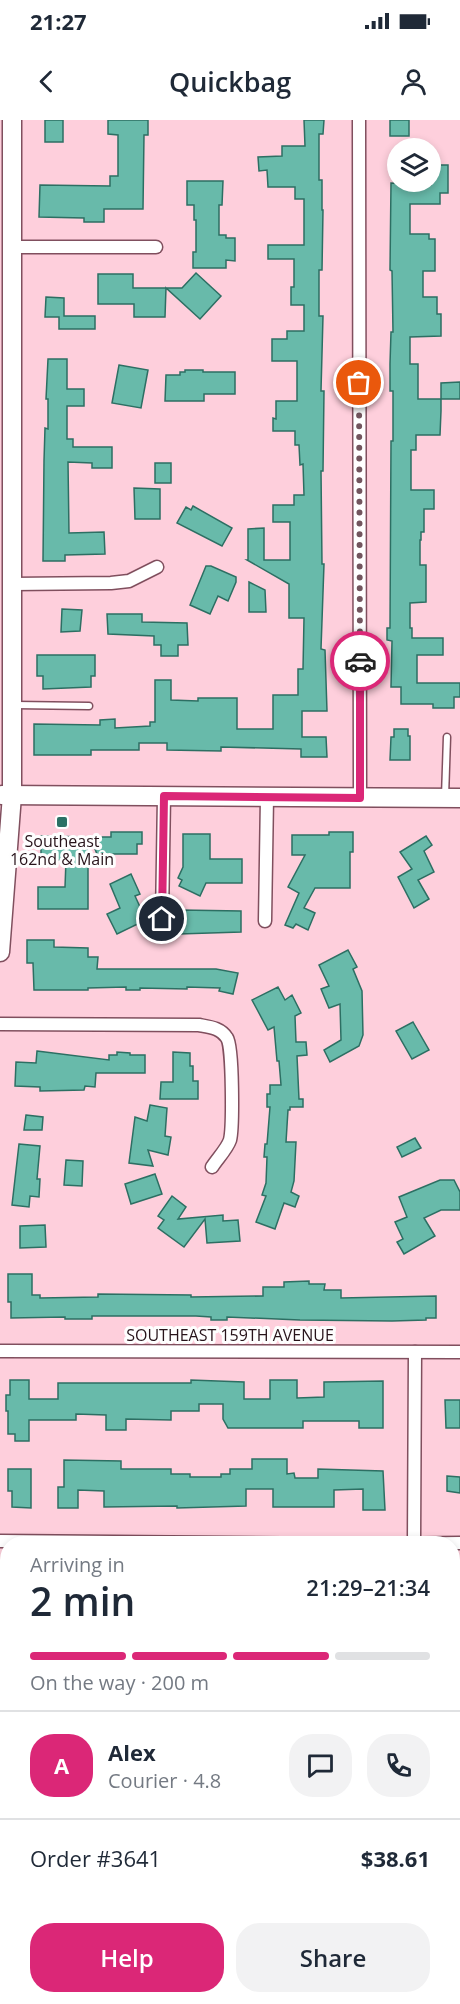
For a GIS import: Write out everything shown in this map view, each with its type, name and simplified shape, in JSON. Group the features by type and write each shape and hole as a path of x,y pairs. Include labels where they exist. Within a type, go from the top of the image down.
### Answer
{"street":[{"path":"0,941 12,705 12,584 6,501 12,247 6,173 12,120"},
{"path":"359,120 360,798"},
{"path":"12,247 156,247"},
{"path":"12,584 129,581 157,567"},
{"path":"6,795 452,798"},
{"path":"162,919 164,796"},
{"path":"265,921 267,797"},
{"path":"0,1024 199,1025 213,1027 223,1033 230,1041 233,1060 230,1140 212,1167"},
{"name":"SOUTHEAST 159TH AVENUE","path":"0,1351 460,1352"},
{"path":"414,1536 415,1352"}],"lane":[{"path":"12,705 89,706"},
{"path":"447,737 452,798"}],"building":[{"path":"45,120 63,120 63,142 45,142"},
{"path":"108,120 148,120 148,135 144,135 143,209 104,209 104,222 84,222 84,218 39,217 40,185 110,186 110,176 118,176 118,135 108,134"},
{"path":"304,120 324,120 323,134 319,134 319,180 322,180 323,210 319,316 323,316 321,391 324,391 323,471 321,471 322,564 324,564 321,649 325,650 327,711 302,711 302,737 326,737 327,757 301,757 301,749 221,747 221,751 167,750 167,743 139,743 139,750 91,750 91,755 34,755 34,724 100,725 100,720 115,719 115,728 150,726 150,722 155,722 155,680 171,680 171,700 198,701 198,698 237,698 237,729 273,729 273,695 298,695 298,669 303,669 304,618 289,618 289,584 247,560 248,529 264,528 264,560 290,560 290,522 273,522 273,505 294,505 294,495 304,495 303,464 300,465 299,445 295,445 295,431 273,431 276,401 297,401 297,361 272,361 272,339 287,339 287,331 304,331 304,305 291,305 291,287 294,287 294,259 268,259 268,245 304,245 304,199 295,199 295,187 268,187 267,170 259,171 258,157 282,156 282,146 305,146"},
{"path":"390,120 409,120 409,136 390,136"},
{"path":"441,165 448,165 448,193 440,193 440,204 410,204 410,234 429,234 429,239 435,239 435,271 423,271 423,297 437,297 437,314 441,314 441,336 410,337 410,364 418,364 418,399 441,399 441,411 440,435 416,435 416,450 411,450 411,490 434,490 434,509 424,509 424,532 421,532 420,540 420,565 426,565 426,602 410,603 410,628 412,628 412,638 443,638 443,655 417,655 417,683 460,683 460,697 454,697 454,708 433,708 433,704 401,704 401,687 391,687 392,641 387,640 387,628 390,628 391,441 393,441 393,391 390,391 391,332 393,332 392,271 390,270 391,192 441,192"},
{"path":"187,181 223,181 222,205 219,205 219,235 235,238 235,261 226,260 226,268 193,268 193,252 196,252 196,220 194,220 194,205 187,205"},
{"path":"196,273 221,296 200,319 166,288 182,288"},
{"path":"98,274 133,274 133,288 166,288 165,317 134,317 134,304 98,304"},
{"path":"46,297 64,298 64,316 95,316 95,329 59,329 59,317 45,317"},
{"path":"48,359 67,359 67,389 84,389 84,406 67,406 67,439 73,439 73,447 112,447 112,468 92,468 92,463 68,462 69,533 104,532 105,554 65,555 65,561 43,561"},
{"path":"119,365 148,370 141,408 112,403"},
{"path":"185,370 235,372 235,394 204,394 204,401 165,401 166,375 180,375 180,372 185,372"},
{"path":"460,382 460,399 441,399 441,383"},
{"path":"155,463 171,463 171,483 155,483"},
{"path":"134,488 160,489 160,519 135,519"},
{"path":"193,506 232,528 222,546 177,523 186,507 191,510"},
{"path":"206,566 236,577 228,601 218,596 210,614 190,605"},
{"path":"249,582 265,590 266,612 249,612"},
{"path":"62,609 82,610 80,631 61,632"},
{"path":"107,614 142,614 142,622 187,623 188,645 178,645 178,656 161,656 161,645 154,645 154,636 108,634"},
{"path":"37,655 95,655 95,676 91,676 91,687 43,689 43,676 37,676"},
{"path":"394,729 408,729 410,760 390,760 391,737 394,737"},
{"path":"111,832 142,832 142,844 137,844 137,854 97,854 90,837 111,837"},
{"path":"329,832 353,832 353,852 350,852 350,888 315,888 304,908 315,913 308,930 296,924 293,928 285,925 299,893 288,887 305,855 292,855 292,835 329,835"},
{"path":"183,834 210,834 210,859 242,859 242,883 206,883 200,896 179,886 182,880 178,878 183,867"},
{"path":"41,836 88,837 88,909 38,909 38,887 65,887 66,860 41,860"},
{"path":"426,836 432,845 424,851 434,872 418,880 429,899 414,908 398,877 412,869 400,852"},
{"path":"131,874 140,894 135,896 146,920 117,934 107,914 120,908 110,884"},
{"path":"180,910 241,911 241,932 179,934"},
{"path":"27,940 54,940 54,947 88,948 88,957 98,957 97,969 216,969 238,973 233,994 219,991 220,988 187,987 187,989 140,988 140,990 126,990 126,987 34,990 33,963 27,963"},
{"path":"348,950 357,967 353,969 362,991 363,1035 359,1046 330,1062 324,1050 341,1040 340,1004 329,1008 321,989 329,986 319,965"},
{"path":"278,987 285,1000 292,995 301,1013 295,1016 296,1042 306,1042 307,1055 297,1056 299,1099 303,1099 303,1107 290,1107 288,1110 286,1142 296,1142 294,1181 291,1192 299,1196 295,1207 284,1203 275,1229 256,1222 266,1196 262,1195 266,1183 267,1157 264,1157 270,1107 267,1107 267,1094 270,1094 270,1085 281,1085 279,1061 277,1061 274,1027 268,1030 252,1000"},
{"path":"413,1022 429,1050 412,1059 396,1031"},
{"path":"37,1051 109,1060 109,1055 117,1055 117,1052 145,1055 145,1073 96,1073 95,1087 85,1086 84,1090 40,1091 40,1087 15,1086 16,1062 36,1063"},
{"path":"173,1052 190,1053 193,1081 198,1081 198,1099 160,1099 161,1082 173,1082"},
{"path":"150,1105 167,1108 165,1136 171,1137 168,1155 148,1150 153,1166 129,1163 135,1117 147,1121"},
{"path":"26,1115 43,1117 42,1130 24,1130"},
{"path":"415,1138 421,1148 402,1157 397,1147"},
{"path":"19,1144 40,1146 37,1179 40,1179 39,1197 30,1196 29,1207 12,1205"},
{"path":"66,1160 83,1161 82,1186 64,1185"},
{"path":"155,1174 162,1194 131,1204 125,1184"},
{"path":"440,1180 454,1180 460,1192 460,1210 441,1210 424,1218 435,1236 404,1254 397,1242 403,1239 395,1222 407,1217 399,1197"},
{"path":"172,1196 186,1207 178,1219 223,1215 223,1221 238,1220 240,1241 207,1243 205,1219 184,1247 158,1228 164,1220 158,1216"},
{"path":"45,1225 46,1247 20,1248 20,1226"},
{"path":"8,1274 32,1274 32,1295 40,1295 40,1298 98,1297 98,1294 191,1295 191,1297 263,1296 263,1287 284,1287 284,1282 309,1281 309,1284 325,1284 324,1290 341,1290 341,1298 436,1296 436,1318 392,1321 227,1317 227,1320 211,1320 211,1317 196,1316 92,1316 92,1319 11,1318 11,1302 8,1302"},
{"path":"10,1380 29,1380 29,1399 58,1399 58,1383 191,1383 191,1380 244,1382 244,1399 270,1399 270,1380 297,1380 297,1398 324,1397 324,1382 383,1381 383,1428 359,1428 359,1421 303,1421 303,1428 228,1428 223,1419 223,1404 199,1404 199,1411 171,1411 171,1420 126,1419 126,1430 106,1430 106,1415 76,1414 76,1420 29,1420 29,1441 15,1441 15,1434 8,1434 8,1411 6,1411 6,1395 10,1395"},
{"path":"445,1400 460,1400 460,1428 446,1428"},
{"path":"252,1459 287,1459 287,1474 294,1473 295,1478 318,1478 318,1469 383,1471 385,1510 363,1510 363,1489 334,1490 334,1507 273,1507 273,1489 246,1489 246,1506 177,1508 177,1506 104,1507 104,1491 78,1490 78,1508 58,1508 58,1487 64,1487 64,1460 121,1461 121,1469 171,1469 171,1474 190,1474 190,1477 221,1477 221,1474 230,1474 230,1469 252,1469"},
{"path":"8,1469 31,1469 31,1508 12,1507 12,1491 8,1491"},
{"path":"447,1476 460,1477 460,1493 447,1491"}],"way so far":[{"path":"359,383 360,661"}],"place":[{"name":"Southeast 162nd & Main","path":"62,822"}],"route":[{"path":"162,919 164,796 360,798 360,661"}]}
